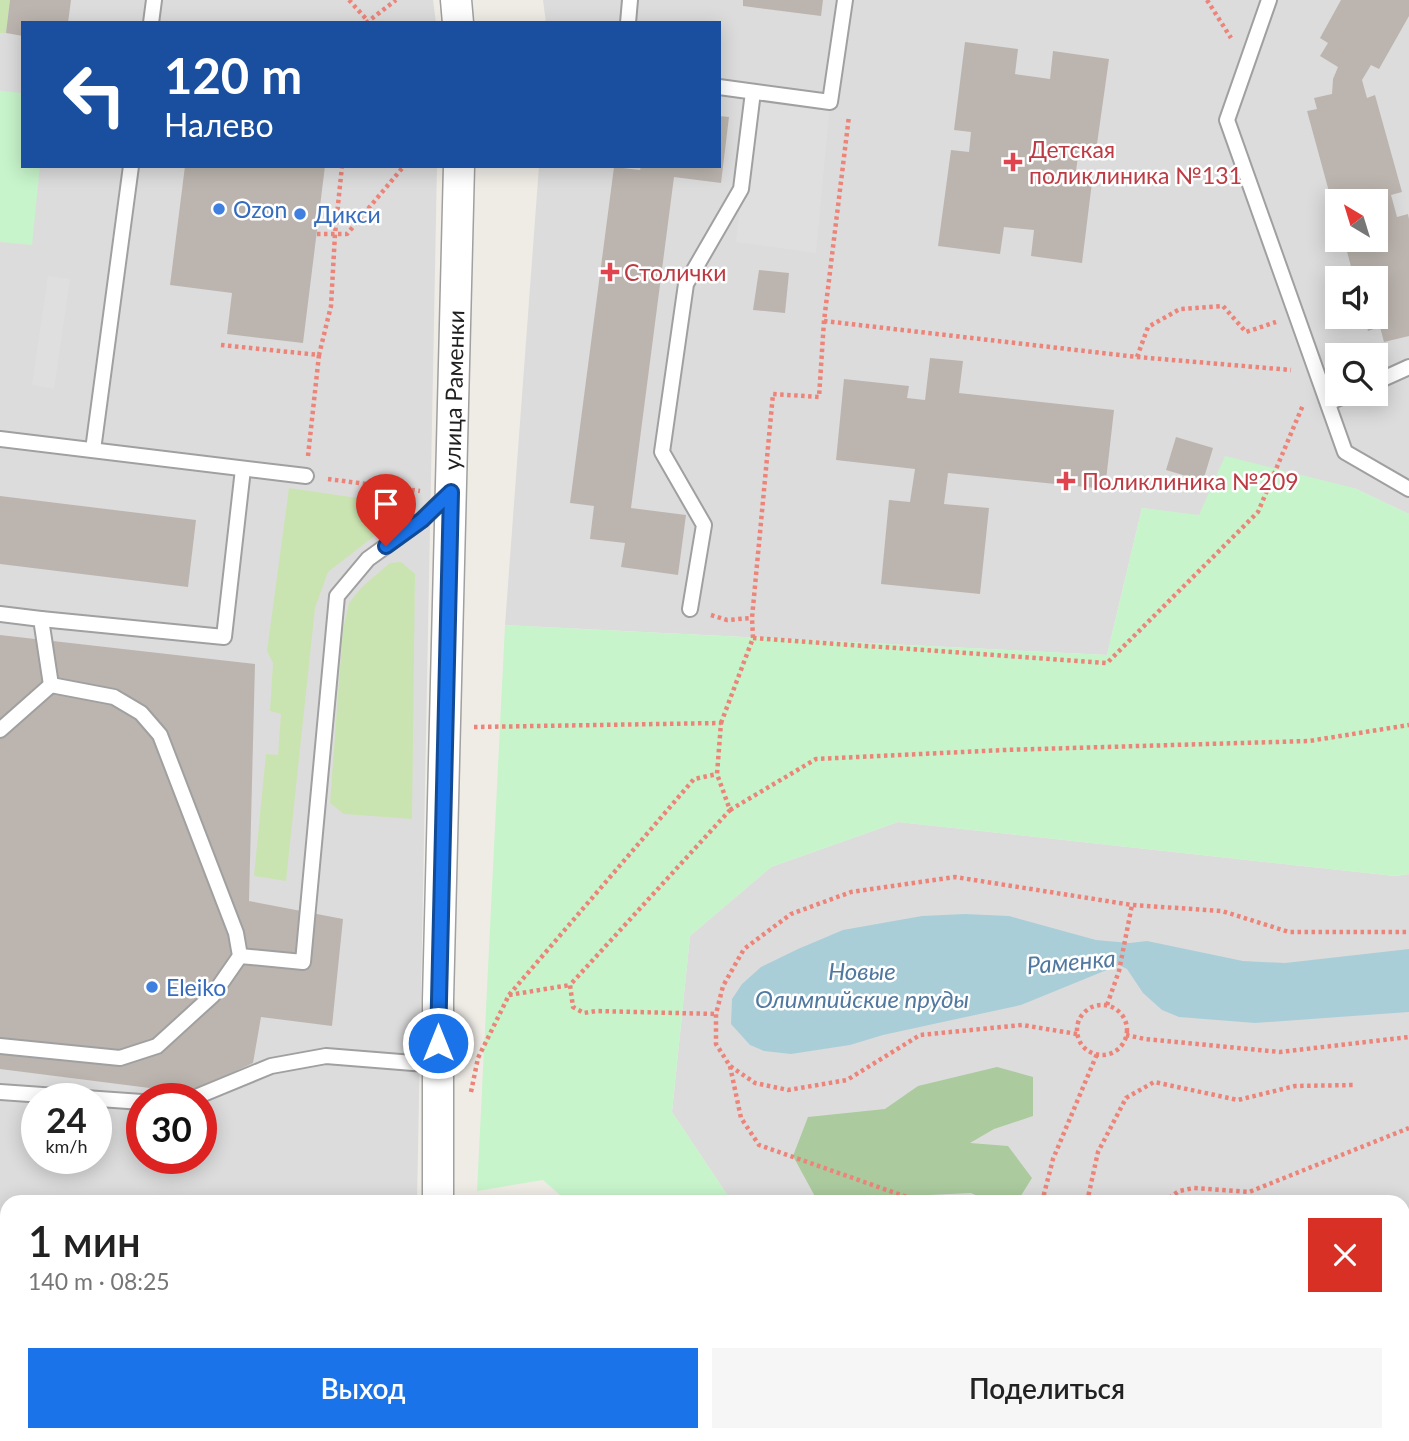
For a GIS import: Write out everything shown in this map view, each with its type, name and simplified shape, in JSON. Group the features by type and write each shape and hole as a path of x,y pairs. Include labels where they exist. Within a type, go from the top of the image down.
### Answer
{"street":[{"path":"456,0 458,21"},
{"name":"улица Раменки","path":"438,1195 438,1065 459,168"}],"lane":[{"path":"150,21 154,0"},
{"path":"628,21 630,0"},
{"path":"721,87 830,102 845,0"},
{"path":"1269,0 1227,120 1325,395"},
{"path":"690,609 704,525 662,452 686,284 741,189 753,92"},
{"path":"93,450 131,168"},
{"path":"1388,377 1409,367"},
{"path":"1329,406 1345,452 1409,489"},
{"path":"0,439 306,477"},
{"path":"0,614 224,638 243,469"},
{"path":"240,956 303,962 337,596 368,559 422,520 451,492"},
{"path":"41,619 51,685"},
{"path":"0,1046 120,1058 157,1046 212,995 240,956 236,933 160,735 141,713 114,697 51,685"},
{"path":"0,730 51,685"},
{"path":"217,1088 271,1066 327,1056 438,1065"},
{"path":"0,1092 126,1101"}],"path":[{"path":"349,0 366,21"},
{"path":"368,21 396,0"},
{"path":"1207,0 1248,63"},
{"path":"730,810 717,774 721,723 753,638 752,618 773,394 819,397 824,321 850,104 830,102"},
{"path":"342,168 331,306 319,355 306,477 421,491"},
{"path":"317,234 347,234 402,168"},
{"path":"1137,357 1148,327 1180,309 1223,306 1246,332 1295,315"},
{"path":"753,638 1107,663 1258,512 1317,373 1137,357 824,321"},
{"path":"221,345 319,355"},
{"path":"727,620 752,618"},
{"path":"446,726 721,723"},
{"path":"509,995 570,985 730,810 816,759 1018,749 1309,740 1409,725"},
{"path":"470,1097 478,1058 509,995 694,779 717,774"},
{"path":"901,1195 759,1145 741,1118 730,1066 716,1044 716,1014 723,986 744,949 791,914 851,892 955,877 1132,905 1222,911 1289,932 1409,932"},
{"path":"1107,1005 1119,971 1132,905"},
{"path":"570,985 573,1007 584,1013 716,1014"},
{"path":"1097,1005 1107,1005 1123,1016 1126,1035 1115,1051 1097,1054 1081,1043 1077,1034 1081,1016 1097,1005"},
{"path":"730,1066 754,1083 788,1090 848,1080 920,1035 1022,1025 1077,1034"},
{"path":"1126,1035 1280,1052 1409,1037"},
{"path":"1044,1195 1053,1159 1097,1054"},
{"path":"1089,1195 1098,1152 1126,1098 1154,1082 1238,1100 1295,1086 1354,1085"},
{"path":"1173,1195 1194,1188 1249,1192 1409,1128"}],"shaded area":[{"path":"0,0 433,0 436,21 21,21 21,168 437,168 417,1195 0,1195"},
{"path":"543,0 1409,0 1409,514 1354,488 1199,516 1142,508 1107,655 505,625 539,168 721,168 721,21 546,21"},
{"path":"753,92 830,102 816,253 736,242"},
{"path":"48,276 70,279 54,389 32,385"},
{"path":"898,822 1395,876 1409,874 1409,1195 727,1195 672,1112 690,936 771,867"}],"green space":[{"path":"0,0 10,0 6,33 0,33"},
{"path":"0,91 21,93 21,168 40,168 32,245 0,242"},
{"path":"1225,456 1354,488 1409,514 1409,874 1395,876 898,822 771,867 690,936 672,1112 727,1195 560,1195 543,1180 477,1191 505,625 1107,655 1142,508 1199,515"},
{"path":"289,488 413,506 328,572 315,608 286,881 254,876 266,754 278,755 281,714 270,711 273,663 267,651"},
{"path":"401,562 415,574 412,819 344,814 330,803 343,629 349,603 362,587 390,563"},
{"path":"997,1067 1033,1077 1033,1116 994,1129 970,1143 1008,1146 1032,1178 1021,1195 814,1195 793,1156 808,1117 885,1109 918,1086"}],"water":[{"name":"Новые Олимпийские пруды","path":"922,916 1009,916 1096,940 1130,943 1147,941 1243,961 1285,963 1409,949 1409,1012 1255,1023 1179,1017 1162,1010 1143,993 1127,969 1119,965 1021,1005 883,1035 850,1045 791,1054 764,1051 750,1045 731,1024 732,999 742,984 761,967 798,949 843,930"}],"building":[{"path":"10,0 71,0 68,21 21,21 21,36 6,33"},
{"path":"743,0 823,0 821,16 743,6"},
{"path":"1341,0 1409,0 1409,16 1379,69 1371,65 1362,80 1367,98 1375,95 1402,192 1391,195 1397,217 1408,214 1409,219 1409,336 1384,342 1381,329 1388,329 1388,266 1351,266 1347,252 1388,252 1388,189 1328,189 1307,111 1317,109 1314,98 1332,94 1333,79 1338,67 1320,56 1328,43 1320,38"},
{"name":"Детская поликлиника №131","path":"965,42 1018,49 1015,74 1050,79 1053,51 1109,59 1096,151 1079,149 1076,171 1093,174 1082,263 1031,256 1034,230 1004,227 1000,254 938,246 951,150 969,152 971,132 954,130"},
{"path":"721,116 729,117 721,183 674,177 631,508 686,515 678,575 621,567 625,543 590,539 594,506 570,503 614,168 721,168"},
{"path":"185,168 325,168 303,343 227,334 232,293 170,285"},
{"path":"759,270 789,273 785,313 753,310"},
{"name":"Поликлиника №209","path":"930,358 963,361 959,393 1114,410 1105,489 948,473 944,504 989,508 980,594 881,584 889,500 910,502 915,469 836,460 844,379 909,386 907,398 925,400"},
{"path":"1176,437 1213,448 1203,481 1166,470"},
{"path":"0,496 196,520 188,587 0,564"},
{"path":"0,635 255,664 249,901 343,919 332,1026 261,1017 253,1063 210,1083 126,1085 0,1069"}],"place":[{"name":"Детская поликлиника №131","path":"1013,162"},
{"name":"Ozon","path":"219,209"},
{"name":"Дикси","path":"300,214"},
{"name":"Столички","path":"610,272"},
{"name":"Поликлиника №209","path":"1066,481"},
{"name":"Eleiko","path":"152,987"}],"route":[{"path":"386,546 422,520 451,492 438,1043"}],"water label":[{"name":"Раменка","path":"1071,961"}]}
